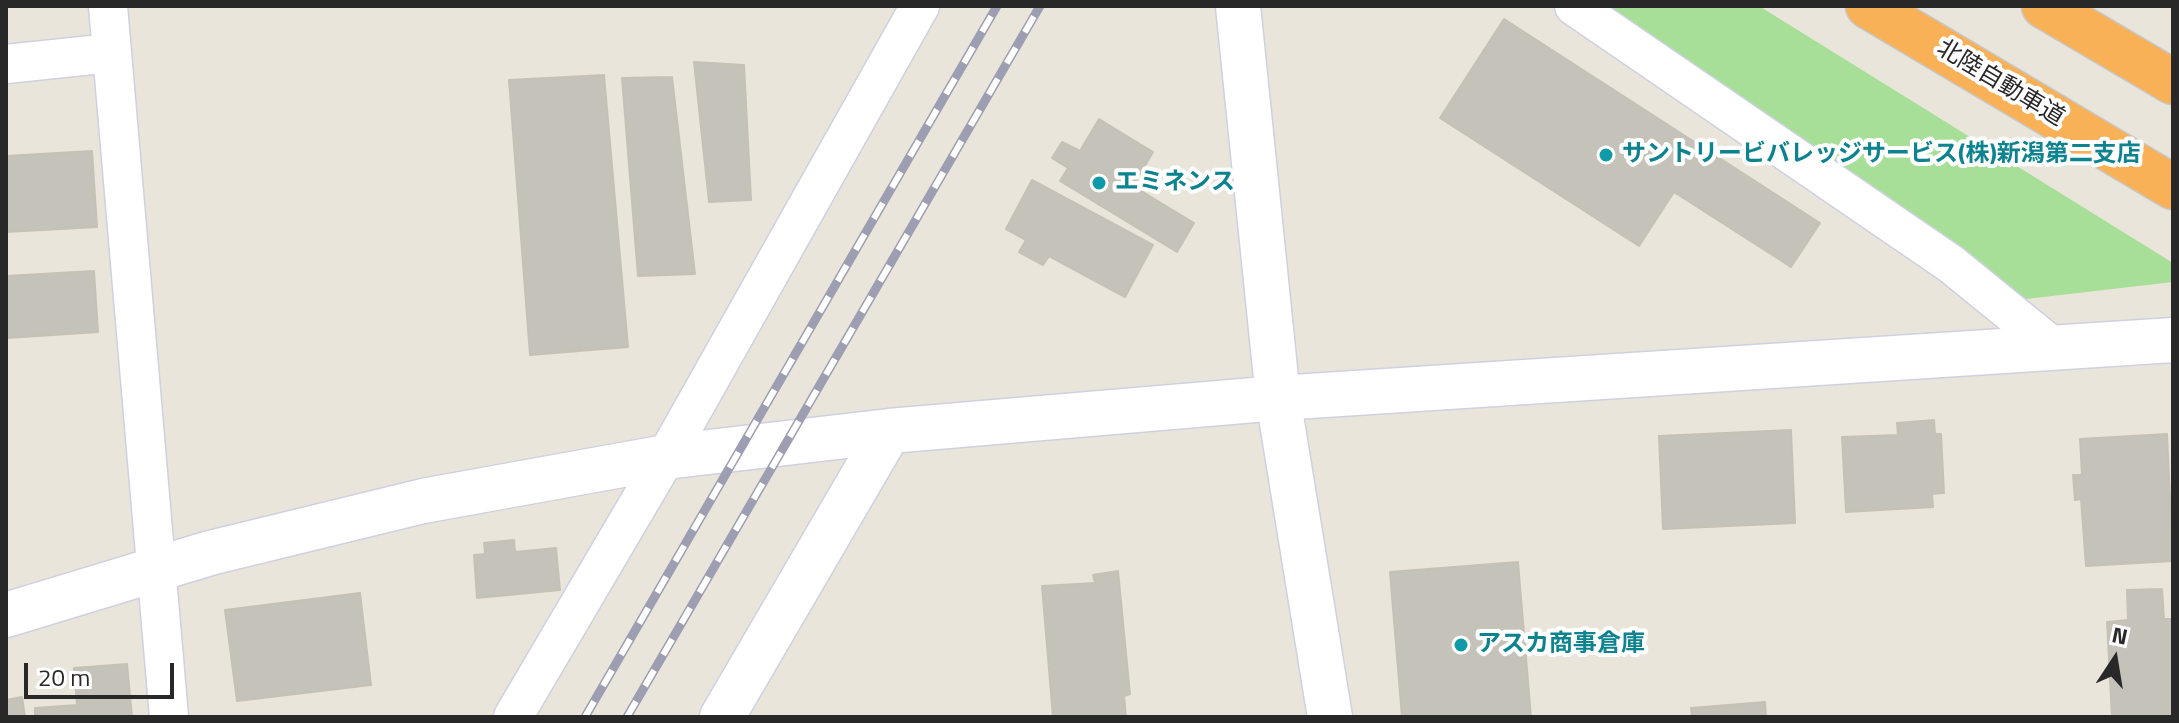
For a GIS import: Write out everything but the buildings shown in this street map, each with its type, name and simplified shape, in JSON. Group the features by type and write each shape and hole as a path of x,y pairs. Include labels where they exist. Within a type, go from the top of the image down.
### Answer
{"highway":[{"name":"北陸自動車道","path":"1868,6 2173,187"},
{"path":"2044,6 2173,82"}],"street":[{"path":"108,6 169,717"},
{"path":"513,717 666,457 920,6"},
{"path":"1238,6 1278,398 1330,717"},
{"path":"1574,6 1951,264 2053,347"},
{"path":"6,64 111,53"},
{"path":"6,615 158,569 423,501 666,457 889,431 1278,398 2173,340"},
{"path":"722,717 889,431"}],"green space":[{"path":"1597,6 1759,6 2173,263 2173,282 2026,299"}],"railway":[{"path":"585,717 997,6"},
{"path":"627,717 1040,6"}],"place":[{"name":"サントリービバレッジサービス(株)新潟第二支店","path":"1606,155"},
{"name":"エミネンス","path":"1099,183"},
{"name":"アスカ商事倉庫","path":"1461,645"}]}
